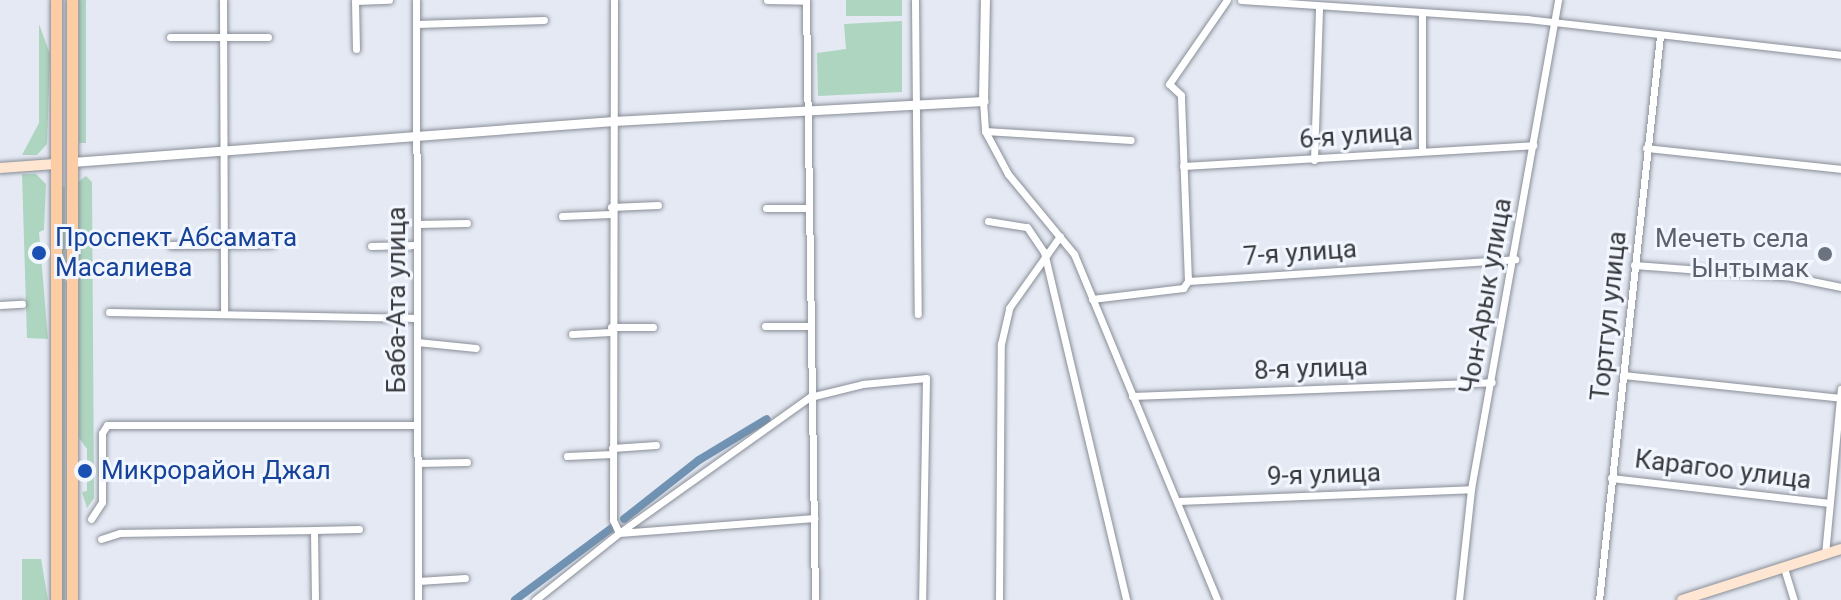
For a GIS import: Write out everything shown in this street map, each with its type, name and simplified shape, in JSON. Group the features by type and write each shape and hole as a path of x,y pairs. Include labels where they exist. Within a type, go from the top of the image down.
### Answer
{"main road":[{"path":"56,0 56,600"},
{"path":"72,0 72,600"},
{"path":"0,168 72,162"},
{"path":"1682,600 1841,549"}],"street":[{"path":"223,0 221,148 224,314"},
{"path":"356,49 355,1 389,0"},
{"name":"Баба-Ата улица","path":"416,0 418,600"},
{"path":"614,0 612,451 613,520 619,533"},
{"path":"767,0 806,1 815,600"},
{"path":"915,0 918,314"},
{"path":"985,0 985,131 1008,174 1074,254 1217,600"},
{"path":"1188,281 1181,95 1169,84 1227,0"},
{"path":"1241,0 1555,23 1841,55"},
{"name":"Чон-Арык улица","path":"1459,600 1471,489 1515,259 1558,0"},
{"path":"1314,160 1319,8"},
{"path":"1422,14 1422,151"},
{"path":"416,24 544,20"},
{"name":"Тортгул улица","path":"1599,600 1660,36"},
{"path":"170,37 268,37"},
{"path":"72,162 221,148 416,137 613,121 916,102 983,101"},
{"path":"985,131 1131,140"},
{"name":"6-я улица","path":"1183,166 1533,145"},
{"path":"1646,148 1841,169"},
{"path":"562,216 658,205"},
{"path":"766,208 809,208"},
{"path":"988,221 1027,227 1044,252 1126,600"},
{"path":"417,224 467,223"},
{"path":"999,600 1001,344 1009,308 1044,252 1060,236"},
{"path":"171,245 272,244"},
{"path":"371,246 417,245"},
{"name":"7-я улица","path":"1092,299 1183,288 1188,281 1515,259"},
{"path":"1634,265 1792,277 1841,287"},
{"path":"0,305 22,304"},
{"path":"109,312 417,318"},
{"path":"765,326 809,326"},
{"path":"572,334 653,327"},
{"path":"417,342 476,348"},
{"path":"1623,375 1841,398"},
{"path":"535,600 619,533 810,397 863,384 926,378 922,600"},
{"name":"8-я улица","path":"1132,396 1492,382"},
{"path":"1825,554 1841,389"},
{"path":"91,519 102,502 102,433 107,425 417,425"},
{"path":"567,456 656,445"},
{"path":"418,463 467,462"},
{"name":"Карагоо улица","path":"1611,478 1830,503"},
{"name":"9-я улица","path":"1178,501 1471,489"},
{"path":"619,533 814,518"},
{"path":"101,539 120,533 359,529"},
{"path":"314,530 315,600"},
{"path":"1784,568 1794,600"},
{"path":"418,581 465,578"}],"green space":[{"path":"79,0 86,0 86,143 79,143"},
{"path":"846,0 902,0 902,16 846,16"},
{"path":"902,21 902,92 818,96 817,53 846,49 844,24"},
{"path":"39,24 50,54 47,144 37,155 22,155 39,123"},
{"path":"22,174 36,174 46,184 44,230 39,232 48,339 27,338"},
{"path":"86,176 92,182 94,498 87,508 82,492 87,491 87,449 79,438 78,182"},
{"path":"61,187 65,187 65,600 61,600"},
{"path":"22,559 41,559 48,600 22,600"}],"waterway":[{"path":"624,519 699,460 767,419"},
{"path":"515,600 613,527"}],"place":[{"name":"Проспект Абсамата Масалиева","path":"39,253"},
{"name":"Мечеть села Ынтымак","path":"1825,254"},
{"name":"Микрорайон Джал","path":"85,471"}]}
